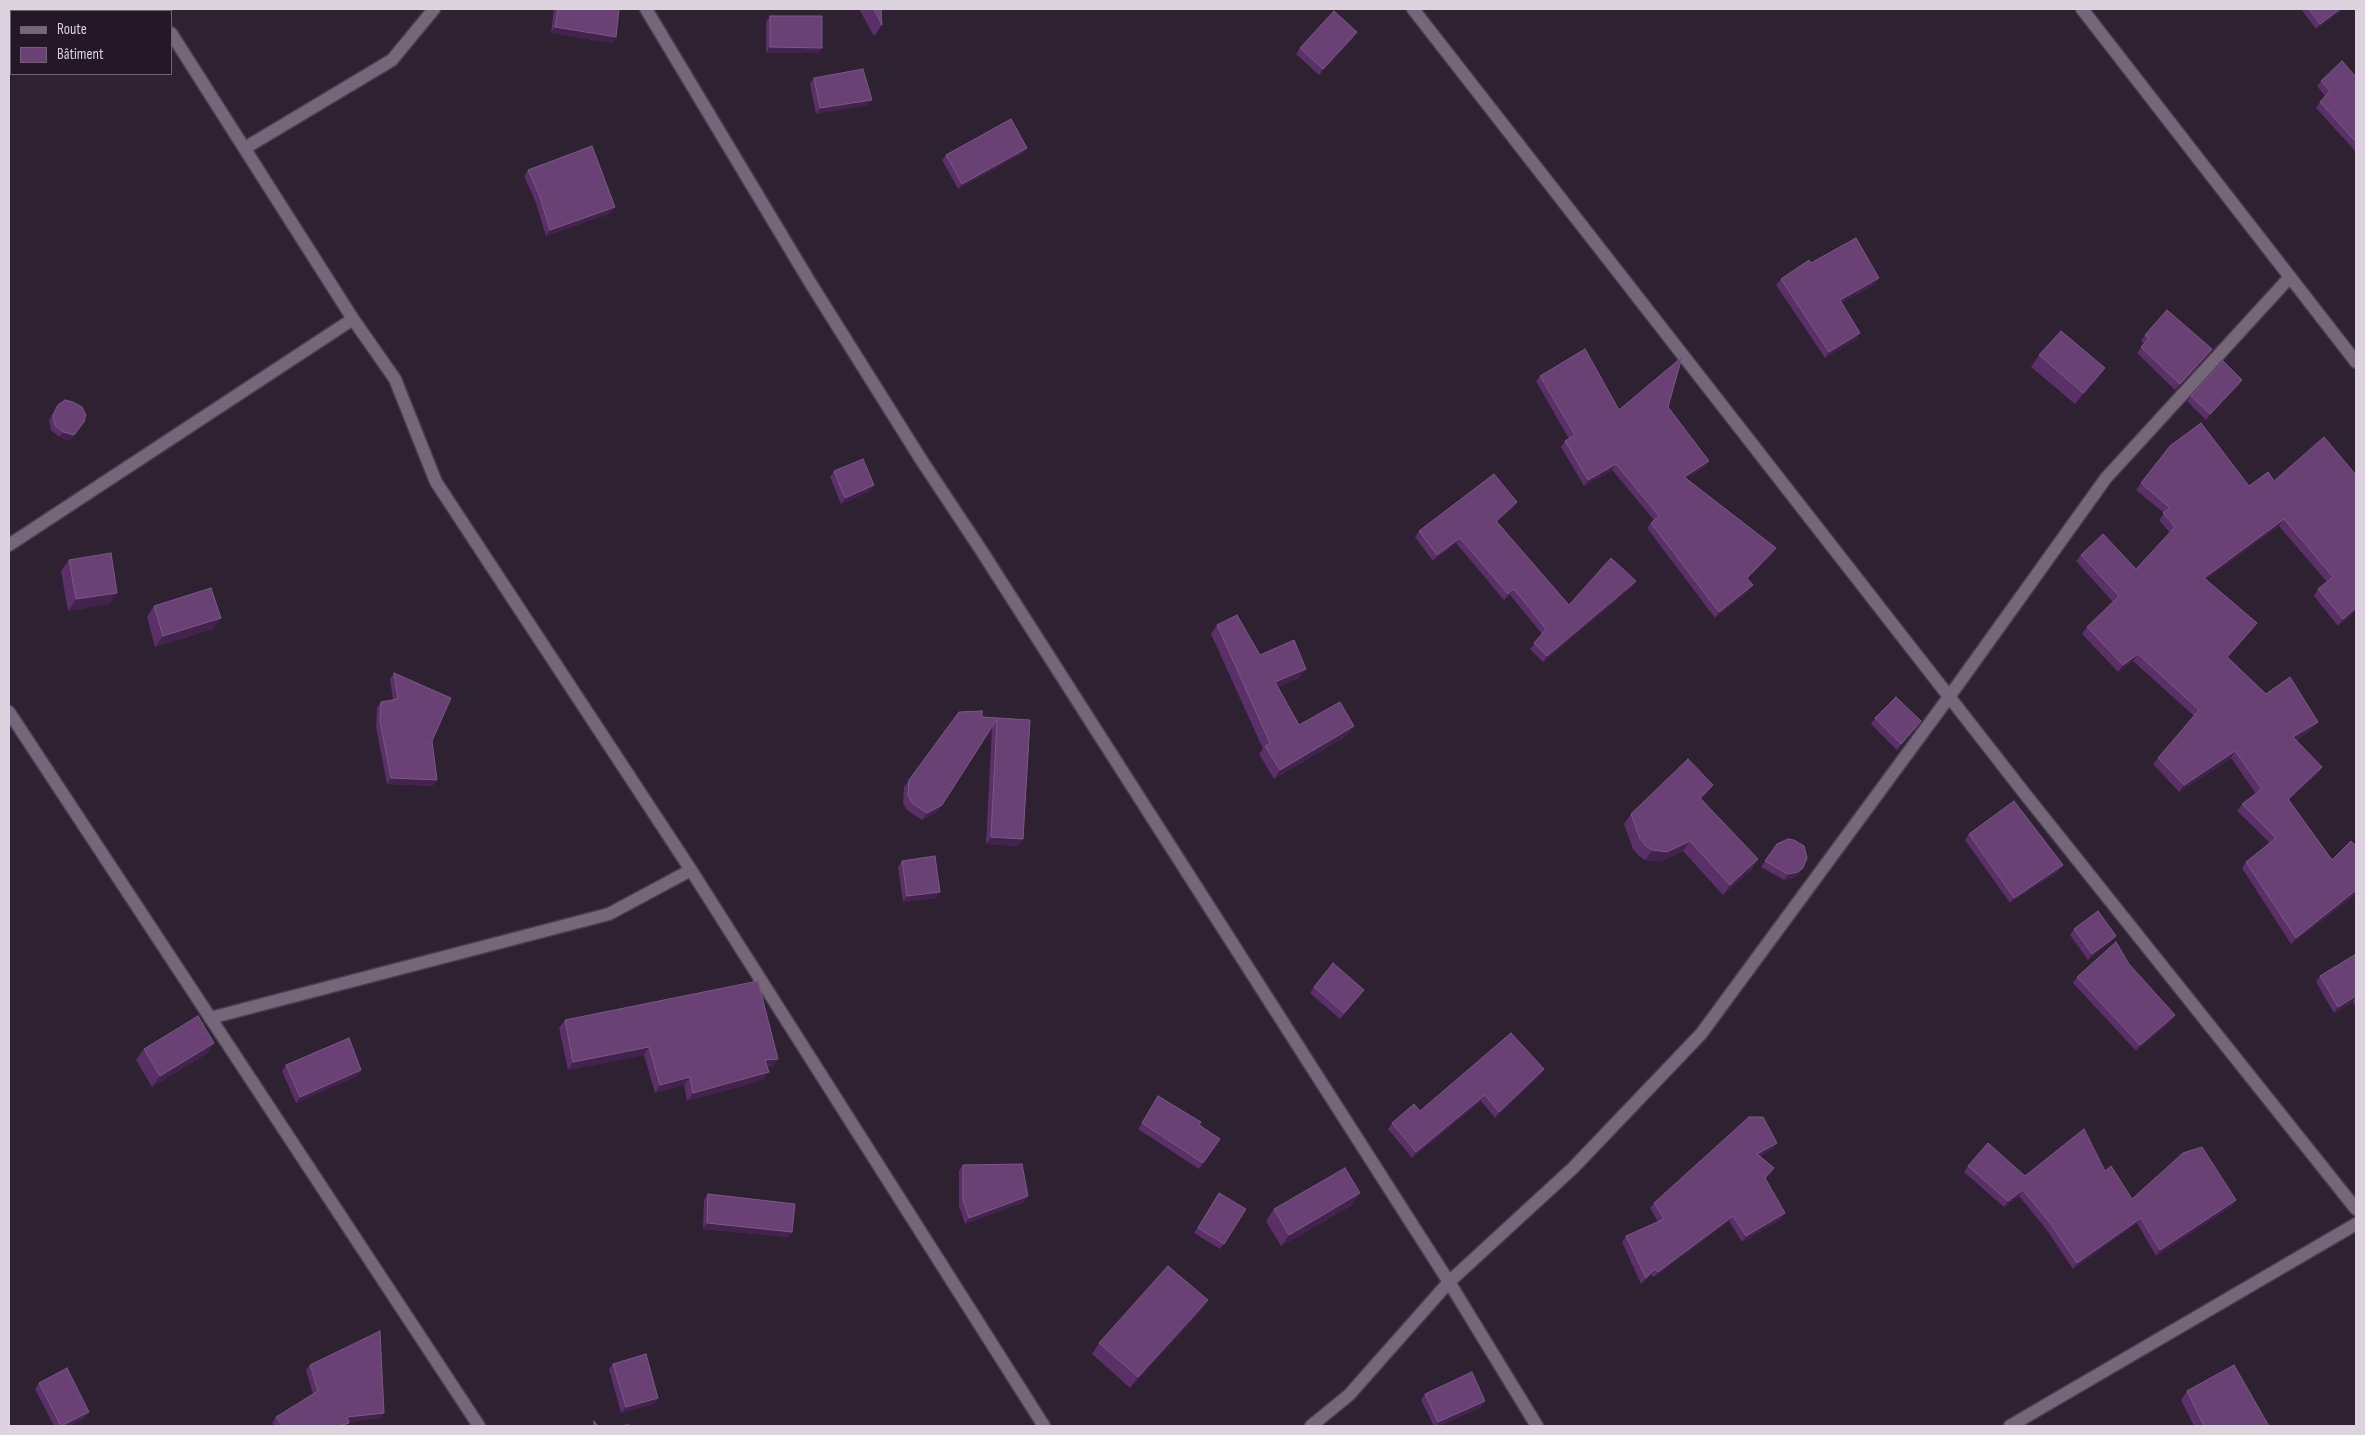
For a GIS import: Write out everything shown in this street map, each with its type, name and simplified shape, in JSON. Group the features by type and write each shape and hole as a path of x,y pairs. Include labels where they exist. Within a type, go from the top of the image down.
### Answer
{"street":[{"path":"245,148 392,60 434,9"},
{"path":"646,9 806,275 922,461 982,550 1449,1282 1537,1426"},
{"path":"1413,9 1949,697 2356,1209"},
{"path":"2082,9 2356,362"},
{"path":"172,35 353,319 395,379 436,482 691,870 1044,1426"},
{"path":"1311,1426 1349,1395 1449,1282 1573,1168 1701,1034 1949,697 2106,478 2290,276"},
{"path":"9,545 353,319"},
{"path":"9,712 479,1426"},
{"path":"210,1018 609,914 691,870"},
{"path":"2010,1426 2356,1224"}],"building":[{"path":"34,9 71,9 68,10"},
{"path":"558,9 619,9 616,37 555,27"},
{"path":"874,9 881,9 882,25"},
{"path":"2309,9 2340,9 2320,24"},
{"path":"1334,11 1357,32 1323,69 1300,48"},
{"path":"770,16 822,16 822,48 770,47"},
{"path":"2342,61 2356,77 2356,142 2320,102 2330,91 2321,81"},
{"path":"863,69 872,100 820,108 814,78"},
{"path":"1011,119 1027,148 962,184 946,155"},
{"path":"592,146 615,207 550,230 540,197 528,170"},
{"path":"1856,238 1879,278 1840,300 1860,333 1829,352 1781,279 1809,260 1811,263"},
{"path":"2167,310 2212,349 2180,384 2141,347 2149,338 2145,335"},
{"path":"2061,331 2105,368 2083,393 2039,355"},
{"path":"1585,349 1619,410 1682,357 1668,407 1709,461 1684,477 1776,548 1747,578 1753,585 1719,612 1651,523 1659,516 1616,464 1588,480 1565,441 1575,435 1540,376"},
{"path":"2223,361 2242,380 2210,414 2191,396"},
{"path":"65,400 82,407 86,415 84,422 74,435 63,432 55,425 53,415 58,405"},
{"path":"2201,423 2249,486 2268,472 2274,481 2324,437 2356,475 2356,608 2343,619 2318,589 2333,577 2284,519 2204,578 2257,623 2227,657 2266,694 2290,677 2318,722 2293,737 2322,767 2288,799 2332,860 2351,841 2356,846 2356,890 2296,938 2246,862 2276,838 2242,804 2262,789 2235,751 2184,785 2158,758 2199,710 2138,654 2123,665 2087,627 2119,596 2081,555 2103,534 2136,569 2175,527 2163,513 2170,508 2141,483 2170,446"},
{"path":"863,459 874,485 845,498 834,471"},
{"path":"1494,474 1517,502 1496,521 1569,605 1611,558 1636,581 1547,656 1534,643 1546,629 1514,589 1508,594 1460,538 1437,555 1419,531"},
{"path":"111,553 117,593 76,599 69,560"},
{"path":"211,588 221,618 163,636 154,606"},
{"path":"1237,615 1260,655 1294,640 1306,669 1275,682 1299,725 1340,702 1354,726 1280,770 1265,746 1270,743 1217,625"},
{"path":"394,673 451,698 432,741 437,780 391,778 380,721 381,702 398,699"},
{"path":"1896,697 1921,721 1901,744 1875,718"},
{"path":"982,711 982,717 1030,720 1023,839 991,837 997,719 942,805 927,813 912,803 908,795 909,780 959,712"},
{"path":"1688,759 1713,785 1700,798 1758,859 1730,885 1690,841 1667,852 1652,850 1646,846 1640,839 1631,814"},
{"path":"2014,801 2063,865 2014,898 1969,834"},
{"path":"1788,839 1804,846 1807,858 1803,868 1798,872 1788,874 1765,861 1777,844"},
{"path":"935,856 940,892 907,896 902,861"},
{"path":"2098,911 2116,936 2092,954 2074,929"},
{"path":"2116,942 2129,964 2175,1015 2140,1045 2077,977"},
{"path":"2356,954 2356,996 2338,1007 2320,976"},
{"path":"1333,963 1364,990 1344,1013 1314,987"},
{"path":"758,981 778,1059 765,1060 769,1072 693,1093 690,1077 660,1085 649,1047 573,1062 565,1020"},
{"path":"198,1016 214,1043 160,1076 144,1049"},
{"path":"1511,1033 1544,1069 1499,1112 1485,1095 1416,1152 1392,1123 1414,1104 1420,1111"},
{"path":"349,1038 361,1070 300,1097 286,1065"},
{"path":"1158,1096 1201,1122 1199,1125 1220,1139 1203,1163 1142,1123"},
{"path":"1749,1117 1763,1117 1777,1143 1757,1154 1774,1168 1765,1178 1785,1213 1746,1236 1733,1216 1658,1272 1655,1269 1646,1278 1626,1236 1664,1219 1654,1203"},
{"path":"2084,1129 2105,1171 2111,1166 2132,1199 2183,1153 2202,1147 2236,1200 2160,1250 2141,1218 2077,1263 2050,1223 2023,1190 2008,1201 1968,1166 1988,1143 2025,1176"},
{"path":"1022,1164 1028,1196 969,1218 963,1200 963,1165"},
{"path":"1345,1168 1360,1193 1289,1235 1274,1209"},
{"path":"1219,1193 1246,1209 1224,1244 1198,1228"},
{"path":"708,1194 795,1204 792,1232 707,1223"},
{"path":"1168,1266 1208,1300 1138,1377 1099,1343"},
{"path":"380,1331 384,1413 347,1417 349,1423 339,1426 282,1426 276,1417 318,1391 310,1365"},
{"path":"646,1354 658,1398 626,1407 613,1364"},
{"path":"2234,1365 2269,1426 2204,1426 2187,1391"},
{"path":"67,1368 89,1412 61,1426 39,1383"},
{"path":"1472,1372 1485,1401 1438,1422 1425,1394"}]}
